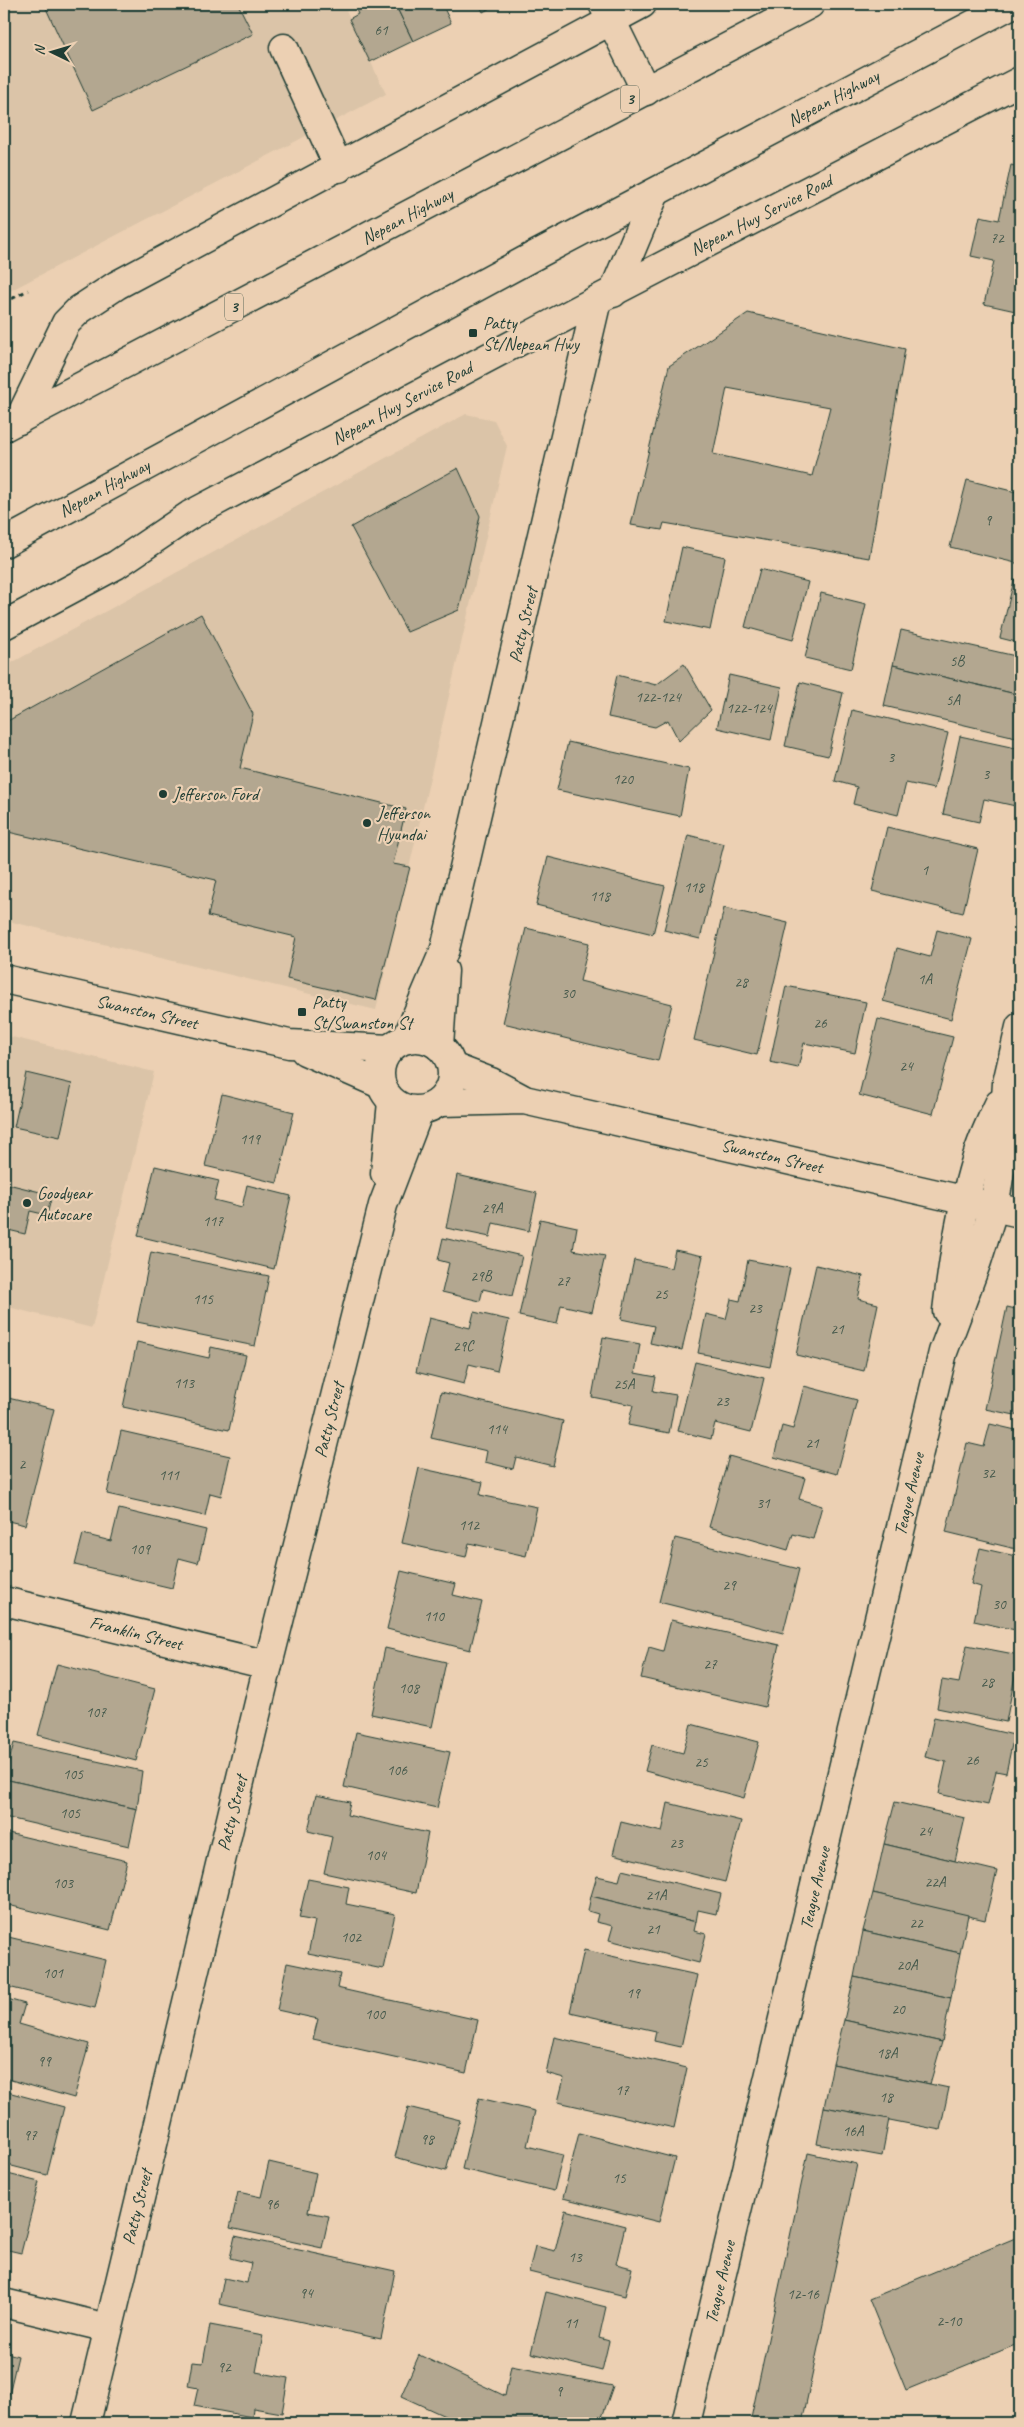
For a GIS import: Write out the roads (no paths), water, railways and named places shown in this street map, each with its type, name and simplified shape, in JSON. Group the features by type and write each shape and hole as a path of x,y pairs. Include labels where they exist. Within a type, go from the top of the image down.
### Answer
{"main road":[{"path":"8,426 34,392 62,330 79,310 117,285 339,168 607,12 642,4"},
{"name":"Nepean Highway","path":"8,426 810,4"},
{"name":"Nepean Highway","path":"4,543 207,431 1012,4"},
{"path":"607,12 646,91"},
{"path":"284,48 339,168"},
{"name":"Nepean Hwy Service Road","path":"4,625 116,565 190,515 605,296 1020,81"},
{"path":"605,296 655,192"},
{"name":"Patty Street","path":"398,1044 445,950 605,296"},
{"name":"Patty Street","path":"445,950 445,1056"},
{"name":"Swanston Street","path":"4,979 290,1044 398,1044"},
{"path":"1008,1083 1020,1026"},
{"path":"429,1040 445,1056 450,1086 430,1106 410,1110 386,1093 380,1071 382,1059 398,1044 429,1040"},
{"name":"Swanston Street","path":"290,1044 386,1093"},
{"name":"Swanston Street","path":"445,1056 524,1100 1020,1213"},
{"name":"Teague Avenue","path":"943,1352 953,1256 966,1200 977,1156 1008,1083"},
{"name":"Teague Avenue","path":"686,2423 943,1352 977,1261 994,1207 1002,1160 1008,1083"},
{"name":"Patty Street","path":"383,1205 386,1093"},
{"name":"Swanston Street","path":"430,1106 524,1100"},
{"name":"Patty Street","path":"86,2423 268,1665 383,1205 430,1106"},
{"name":"Franklin Street","path":"4,1601 268,1665"},
{"path":"4,2302 108,2328"}],"place":[{"name":"Patty St/Nepean Hwy","path":"473,333"},
{"name":"Jefferson Ford","path":"163,794"},
{"name":"Jefferson Hyundai","path":"367,823"},
{"name":"Patty St/Swanston St","path":"302,1012"},
{"name":"Goodyear Autocare","path":"27,1203"}]}
